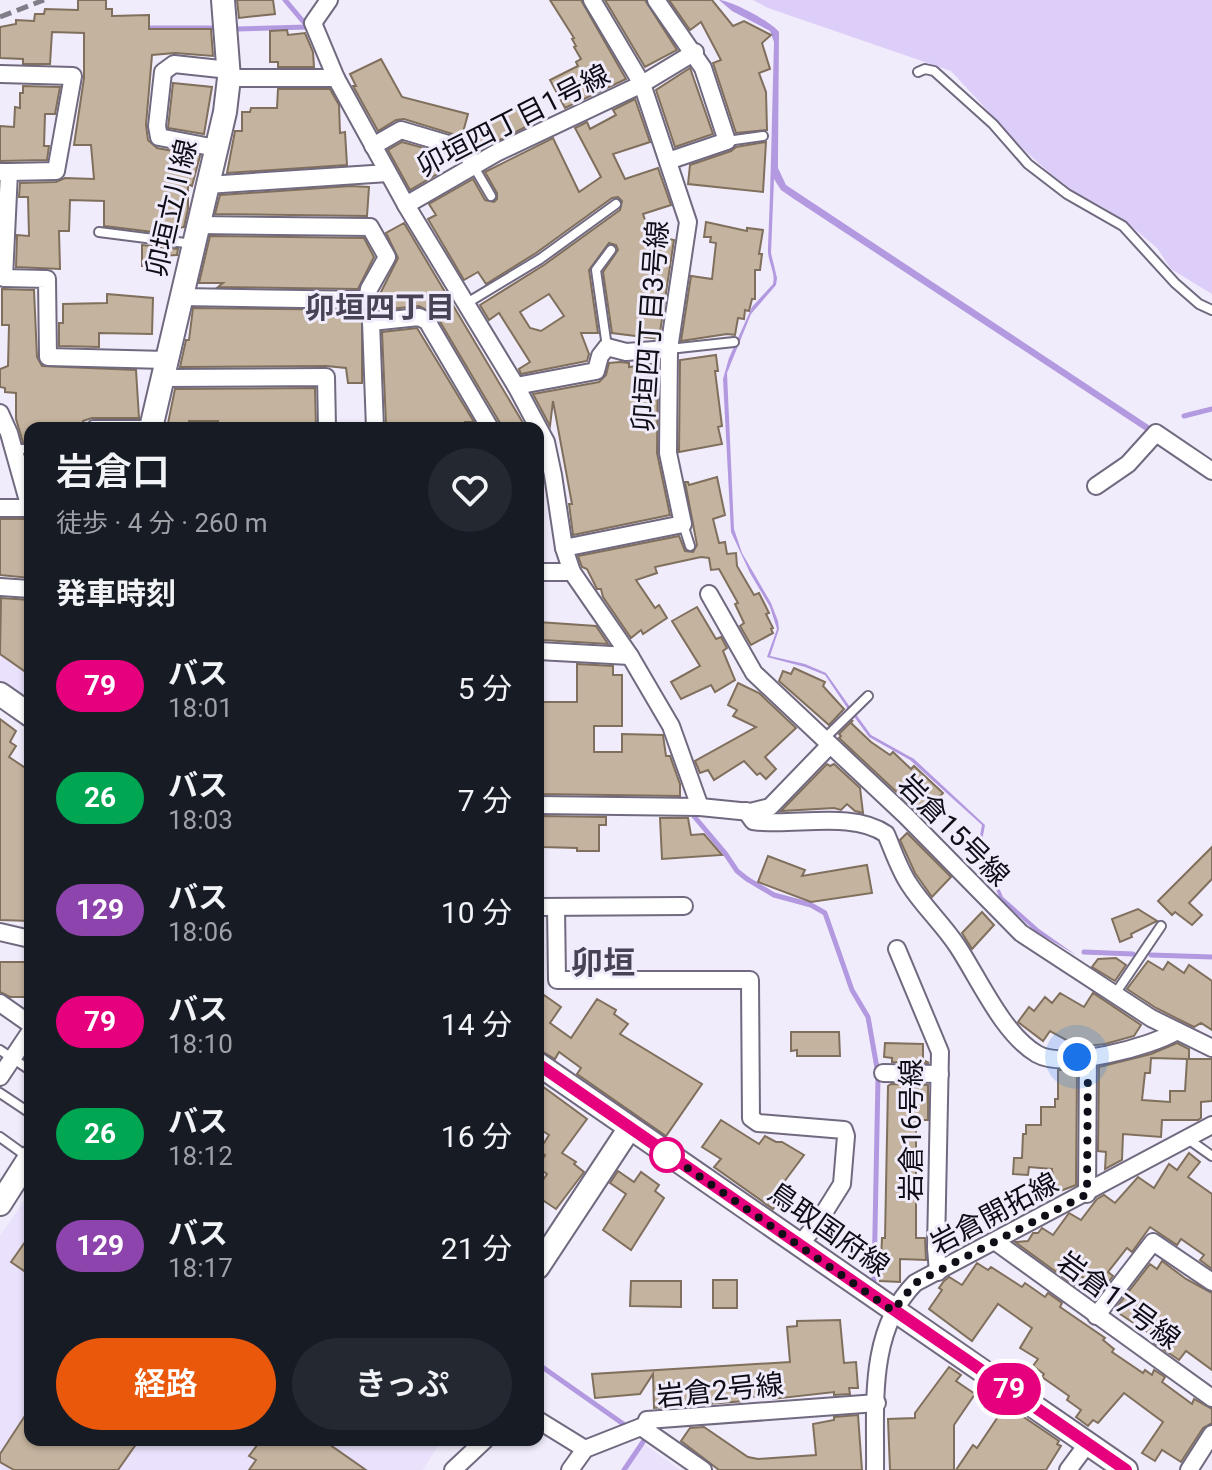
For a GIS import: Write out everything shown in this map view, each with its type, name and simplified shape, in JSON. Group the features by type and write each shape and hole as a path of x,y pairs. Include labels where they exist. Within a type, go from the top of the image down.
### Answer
{"main road":[{"name":"卯垣立川線","path":"153,422 216,148 229,74 223,0"},
{"path":"0,694 24,711"},
{"name":"鳥取国府線","path":"544,1068 1126,1470"},
{"path":"546,1246 629,1129"},
{"path":"4,1190 24,1165"}],"street":[{"name":"卯垣四丁目1号線","path":"329,0 313,23 336,78 406,205 496,153 642,84 695,52"},
{"name":"卯垣四丁目3号線","path":"592,0 642,84 688,222 669,349 668,453 683,524"},
{"path":"656,0 695,52 727,141 668,161"},
{"path":"216,148 159,137 157,126 163,72 174,64 229,74 336,78"},
{"path":"0,74 73,76 56,171 4,172 4,278 47,279 48,357 165,369 326,377 327,422"},
{"path":"373,146 401,130 465,149 474,167"},
{"path":"207,185 388,173"},
{"path":"406,205 516,386 533,422"},
{"path":"195,234 370,227 387,257 369,289 367,300 371,322 375,422"},
{"path":"181,297 367,300"},
{"path":"371,322 419,317 427,321 486,422"},
{"path":"516,386 596,371 600,356 607,347 626,352 669,349"},
{"path":"0,413 13,441 24,484"},
{"path":"1096,486 1128,464 1156,433 1212,471"},
{"path":"544,448 553,475 564,548 572,572 630,656 671,726 700,807"},
{"path":"0,508 24,508"},
{"path":"564,548 683,524"},
{"path":"544,572 572,572"},
{"path":"0,587 24,589"},
{"name":"岩倉15号線","path":"709,594 754,673 906,816 1021,933 1151,1018 1212,1048"},
{"path":"544,651 630,656"},
{"path":"544,805 700,807 746,811 770,807 788,791 826,743"},
{"path":"746,811 753,821 765,823 821,821 861,825 886,834 909,884 945,928 985,992 1019,1038 1036,1053 1053,1060 1112,1054 1162,1040 1177,1031"},
{"path":"886,834 906,816"},
{"path":"544,907 684,906"},
{"path":"556,907 557,980 750,980 751,1118 758,1123 844,1130 846,1136 842,1184 817,1224 800,1244"},
{"path":"0,932 24,938"},
{"name":"岩倉16号線","path":"897,949 940,1052 938,1272"},
{"path":"0,1003 24,1020"},
{"path":"0,1077 6,1054 24,1038"},
{"path":"1087,1194 1088,1056"},
{"path":"883,1073 940,1074"},
{"name":"岩倉開拓線","path":"893,1311 915,1283 1212,1125"},
{"name":"岩倉17号線","path":"996,1242 1212,1398"},
{"path":"1096,1316 1153,1242 1212,1282"},
{"path":"875,1470 880,1348 893,1311"},
{"name":"岩倉2号線","path":"703,1470 644,1429 647,1420 877,1403"},
{"path":"544,1424 585,1449"},
{"path":"570,1470 585,1449 646,1425"},
{"path":"1189,1470 1212,1434"},
{"path":"1068,1470 1088,1443"},
{"path":"453,1470 479,1446"}],"lane":[{"path":"918,72 925,69 934,71 993,124 1028,164 1067,194 1123,226 1175,283 1199,304 1212,310"},
{"path":"727,141 763,136"},
{"path":"474,167 491,196"},
{"path":"465,304 540,259 616,204"},
{"path":"99,232 195,234"},
{"path":"607,347 596,270 611,250"},
{"path":"669,349 734,342"},
{"path":"683,524 690,546"},
{"path":"826,743 868,696"},
{"path":"1115,994 1161,926"},
{"path":"6,1054 24,1066"},
{"path":"0,1093 24,1109"},
{"path":"0,1137 24,1154"},
{"path":"1188,1139 1210,1152"}],"shaded area":[{"path":"719,0 750,12 779,32 778,168 786,185 1153,428 1149,433 794,199 781,190 774,179 771,253 776,285 751,314 727,373 734,529 742,553 778,621 779,629 770,656 805,664 826,673 850,707 848,709 825,675 767,657 777,629 770,607 731,532 723,379 752,307 773,284 768,248 774,42 770,31 732,11"},
{"path":"753,0 1212,0 1212,294 1171,269 1157,248 1137,231 1051,174 1023,149 951,71 768,8"},
{"path":"11,626 24,627 24,698 0,682 0,643"},
{"path":"855,713 871,735 914,759 985,825 981,846 1003,897 1039,929 1076,955 1035,931 1000,899 978,846 982,825 910,760 869,737 853,715"},
{"path":"24,1201 24,1446 438,1446 423,1470 0,1470 0,1236"},
{"path":"644,1444 680,1470 627,1470"}],"building":[{"path":"78,0 106,0 106,9 112,9 112,16 149,15 149,29 211,29 213,56 152,55 146,125 148,140 157,148 200,156 192,186 188,184 184,227 177,228 178,235 104,226 104,201 70,200 69,231 59,231 60,269 16,267 17,235 29,236 28,197 19,197 20,183 56,182 65,178 94,179 91,145 74,145 84,78 84,33 52,32 50,64 23,64 23,59 0,58 0,27 16,24 16,20 34,21 35,14 44,14 45,9 78,10"},
{"path":"237,0 273,0 275,14 239,18"},
{"path":"550,0 581,0 626,79 565,108 550,80 578,66 576,62 581,59 574,47 574,38"},
{"path":"605,0 645,0 677,50 645,67"},
{"path":"669,0 712,0 733,26 744,21 771,35 762,43 770,69 759,73 766,92 767,130 736,133 713,63 721,60 701,22 690,30"},
{"path":"287,30 288,35 305,33 313,52 314,67 278,67 278,62 270,62 270,31"},
{"path":"381,59 402,97 468,114 462,136 535,100 543,118 478,151 469,139 404,119 396,120 378,131 353,86 356,86 350,74"},
{"path":"690,68 713,134 675,147 656,90"},
{"path":"173,83 212,87 204,134 168,128"},
{"path":"23,86 60,87 55,114 45,114 44,146 49,146 47,160 0,161 0,126 14,127 15,107 20,108"},
{"path":"278,89 330,89 339,105 340,133 345,132 347,165 227,173 235,131 242,131 242,112 250,112 251,108 277,108"},
{"path":"635,99 650,142 613,154 625,179 658,168 671,205 643,214 650,235 674,240 659,339 612,333 603,272 618,250 616,245 609,243 589,270 598,333 581,333 589,354 587,361 521,374 519,369 530,362 499,313 489,320 480,305 544,265 620,210 622,201 618,197 612,198 536,253 486,284 478,272 464,280 428,219 436,215 429,204 473,179 485,200 494,202 497,193 485,172 553,138 579,192 601,177 575,128 587,122 590,129 616,115 613,110","holes":["549,294 564,316 541,331 530,328 520,312"]},
{"path":"402,142 424,148 439,173 410,190 388,150"},
{"path":"766,142 763,192 688,184 690,165 736,147"},
{"path":"369,187 367,216 215,214 220,195"},
{"path":"706,222 747,231 747,228 763,230 760,270 755,270 755,299 752,299 749,311 745,310 744,319 738,318 735,335 681,341 691,276 712,279 716,243 710,242 711,237 704,237"},
{"path":"404,223 522,422 499,422 436,315 419,306 370,311 362,316 362,383 348,383 346,368 326,366 180,367 186,340 189,340 193,308 372,310 398,258 386,233"},
{"path":"210,236 364,238 374,257 358,289 218,287 223,283 199,283"},
{"path":"142,245 178,249 177,255 158,256 158,266 142,266"},
{"path":"2,289 34,290 37,357 42,366 136,370 139,418 24,422 23,442 16,419 16,393 5,392 5,388 0,387 0,369 8,366 9,325 2,325"},
{"path":"107,294 153,298 152,334 99,333 99,347 59,346 63,304 107,303"},
{"path":"417,328 474,422 386,422 382,332"},
{"path":"716,355 722,426 718,427 722,444 679,452 680,360"},
{"path":"609,363 629,363 629,367 658,363 657,453 670,515 573,535 569,504 572,504 553,401 550,426 533,394 599,382 606,375"},
{"path":"315,388 316,422 168,422 175,389"},
{"path":"717,477 725,515 713,519 719,543 725,542 727,554 736,553 737,566 754,595 759,593 769,613 766,614 773,633 751,645 740,626 744,623 735,604 738,603 719,569 711,570 709,558 701,557 655,567 657,573 636,580 655,608 659,605 667,618 631,638 603,597 601,589 597,589 587,569 582,567 578,556 679,536 685,551 693,552 697,545 685,482 689,485"},
{"path":"0,519 24,519 24,577 0,575"},
{"path":"1,598 24,600 24,671 0,654"},
{"path":"697,607 716,639 721,637 727,648 723,651 735,680 715,692 711,685 681,699 671,682 700,666 672,621"},
{"path":"544,622 596,626 608,644 544,640"},
{"path":"577,664 613,666 613,675 622,675 622,726 594,726 594,752 622,752 622,734 663,735 666,756 670,756 680,784 680,796 544,794 544,702 577,702"},
{"path":"794,668 825,682 823,686 844,709 829,725 779,681 783,671 791,674"},
{"path":"738,683 759,693 796,728 765,757 776,769 766,779 760,773 757,775 744,761 714,780 708,770 700,773 695,761 756,727 733,716 737,710 728,705"},
{"path":"0,719 16,731 10,742 16,746 9,757 24,767 24,921 0,920"},
{"path":"853,720 851,723 871,742 890,755 893,752 911,769 914,766 943,793 930,807 928,805 920,814 839,738 839,734"},
{"path":"827,764 834,764 860,788 863,813 847,804 841,810 781,811"},
{"path":"544,816 606,817 606,825 599,825 599,851 577,851 577,848 544,847"},
{"path":"660,818 688,818 691,835 704,834 722,855 662,859"},
{"path":"907,833 951,877 932,897 915,873 900,840"},
{"path":"1212,847 1212,879 1189,903 1202,915 1192,925 1175,912 1172,915 1158,901"},
{"path":"768,856 805,870 802,876 867,865 872,893 811,902 758,882"},
{"path":"1138,909 1157,921 1120,942 1112,919"},
{"path":"982,912 994,925 972,949 962,933"},
{"path":"1116,958 1126,965 1115,981 1092,967 1098,959"},
{"path":"1148,961 1163,970 1168,962 1184,973 1189,965 1212,981 1212,1030 1201,1023 1194,1027 1127,989"},
{"path":"0,962 24,962 24,997 10,997 0,992"},
{"path":"1060,993 1084,1007 1093,993 1141,1025 1134,1036 1079,1047 1050,1031 1043,1041 1018,1022 1029,1007 1034,1011 1045,997 1052,1003"},
{"path":"544,995 561,1007 550,1023 571,1038 597,999 616,1010 614,1014 628,1024 620,1034 702,1084 666,1136 577,1074 581,1068 559,1052 555,1059 544,1053"},
{"path":"791,1032 839,1032 840,1056 797,1056 797,1050 791,1051"},
{"path":"885,1043 923,1044 923,1060 929,1063 892,1062 892,1058 884,1057"},
{"path":"1177,1043 1189,1049 1189,1059 1212,1059 1212,1101 1201,1102 1201,1118 1198,1120 1162,1120 1161,1137 1123,1134 1122,1160 1105,1169 1106,1152 1098,1151 1099,1067 1151,1054","holes":["1151,1058 1187,1059 1185,1091 1170,1091 1170,1102 1142,1100 1145,1073 1150,1073"]},
{"path":"1058,1070 1077,1070 1076,1185 1055,1193 1052,1169 1029,1167 1028,1175 1013,1174 1014,1158 1022,1158 1026,1125 1041,1125 1041,1107 1055,1107"},
{"path":"928,1085 928,1120 916,1120 916,1238 925,1238 926,1260 900,1259 900,1282 880,1281 882,1238 885,1238 888,1086"},
{"path":"544,1087 587,1119 562,1153 584,1172 556,1209 544,1201 544,1178 547,1174 544,1172 544,1143 549,1135 544,1132"},
{"path":"721,1120 759,1144 765,1136 804,1155 784,1182 789,1186 773,1209 714,1167 721,1159 702,1147"},
{"path":"1189,1153 1200,1162 1188,1177 1212,1194 1212,1269 1200,1260 1204,1255 1181,1239 1177,1245 1150,1227 1132,1252 1127,1248 1108,1272 1113,1276 1101,1291 1081,1276 1074,1285 1015,1242 1028,1241 1033,1233 1038,1233 1042,1228 1053,1235 1069,1213 1081,1220 1097,1199 1104,1195 1115,1203 1138,1177 1154,1188 1169,1164 1177,1170"},
{"path":"618,1171 634,1182 641,1172 659,1185 655,1191 664,1198 631,1250 603,1230 626,1194 610,1183"},
{"path":"24,1244 24,1271 11,1262"},
{"path":"1162,1261 1212,1293 1212,1370 1186,1351 1179,1360 1154,1343 1156,1338 1117,1312 1116,1308 1150,1264 1157,1269"},
{"path":"977,1263 988,1270 991,1267 1022,1287 1025,1283 1045,1297 1048,1293 1062,1303 1060,1307 1105,1338 1103,1340 1114,1349 1112,1352 1143,1373 1145,1370 1152,1375 1154,1370 1165,1377 1162,1382 1192,1404 1194,1399 1212,1409 1212,1423 1203,1428 1181,1462 1162,1450 1155,1461 1142,1453 1163,1422 1124,1393 1098,1423 1093,1420 1088,1426 1076,1417 1081,1410 1067,1400 1069,1396 1042,1377 1044,1374 1033,1366 1038,1359 1020,1348 1032,1328 998,1304 972,1341 929,1309 942,1290 939,1288 944,1281 949,1277 962,1285"},
{"path":"713,1280 737,1280 737,1308 713,1308"},
{"path":"631,1281 681,1281 681,1307 630,1306"},
{"path":"840,1320 844,1363 856,1362 858,1388 849,1388 850,1394 834,1395 834,1392 773,1399 773,1394 744,1398 745,1401 654,1408 653,1374 640,1394 595,1398 592,1374 790,1362 787,1327 797,1326 797,1321"},
{"path":"949,1367 961,1375 956,1381 975,1394 954,1425 954,1470 890,1470 888,1419 915,1418 915,1413"},
{"path":"1006,1405 1059,1441 1057,1444 1061,1446 1046,1470 956,1470 973,1445 977,1448"},
{"path":"858,1415 862,1470 719,1470 681,1441 690,1428 704,1427 748,1457 816,1455 813,1424 834,1420 834,1417"},
{"path":"24,1417 24,1446 135,1446 118,1470 14,1470 0,1462 0,1454"},
{"path":"256,1446 332,1446 366,1470 249,1470 256,1460 249,1456"}],"waterway":[{"path":"285,0 307,26"},
{"path":"237,29 307,27"},
{"path":"143,28 218,28"},
{"path":"1184,416 1212,409"},
{"path":"693,815 737,871 747,879 774,895 811,905 825,913 852,990 868,1017 877,1068"},
{"path":"1084,952 1133,954"},
{"path":"1151,955 1212,957"},
{"path":"874,1281 878,1078"},
{"path":"544,1368 629,1428"},
{"path":"624,1470 643,1442"}],"railway":[{"path":"0,17 44,0"}],"bus line":[{"name":"79","path":"544,1068 1126,1470"}],"district":[{"name":"卯垣四丁目","path":"380,308"},
{"name":"卯垣","path":"603,963"}],"route":[{"path":"667,1155 893,1311 915,1283 1087,1194 1088,1056 1077,1057"}]}
